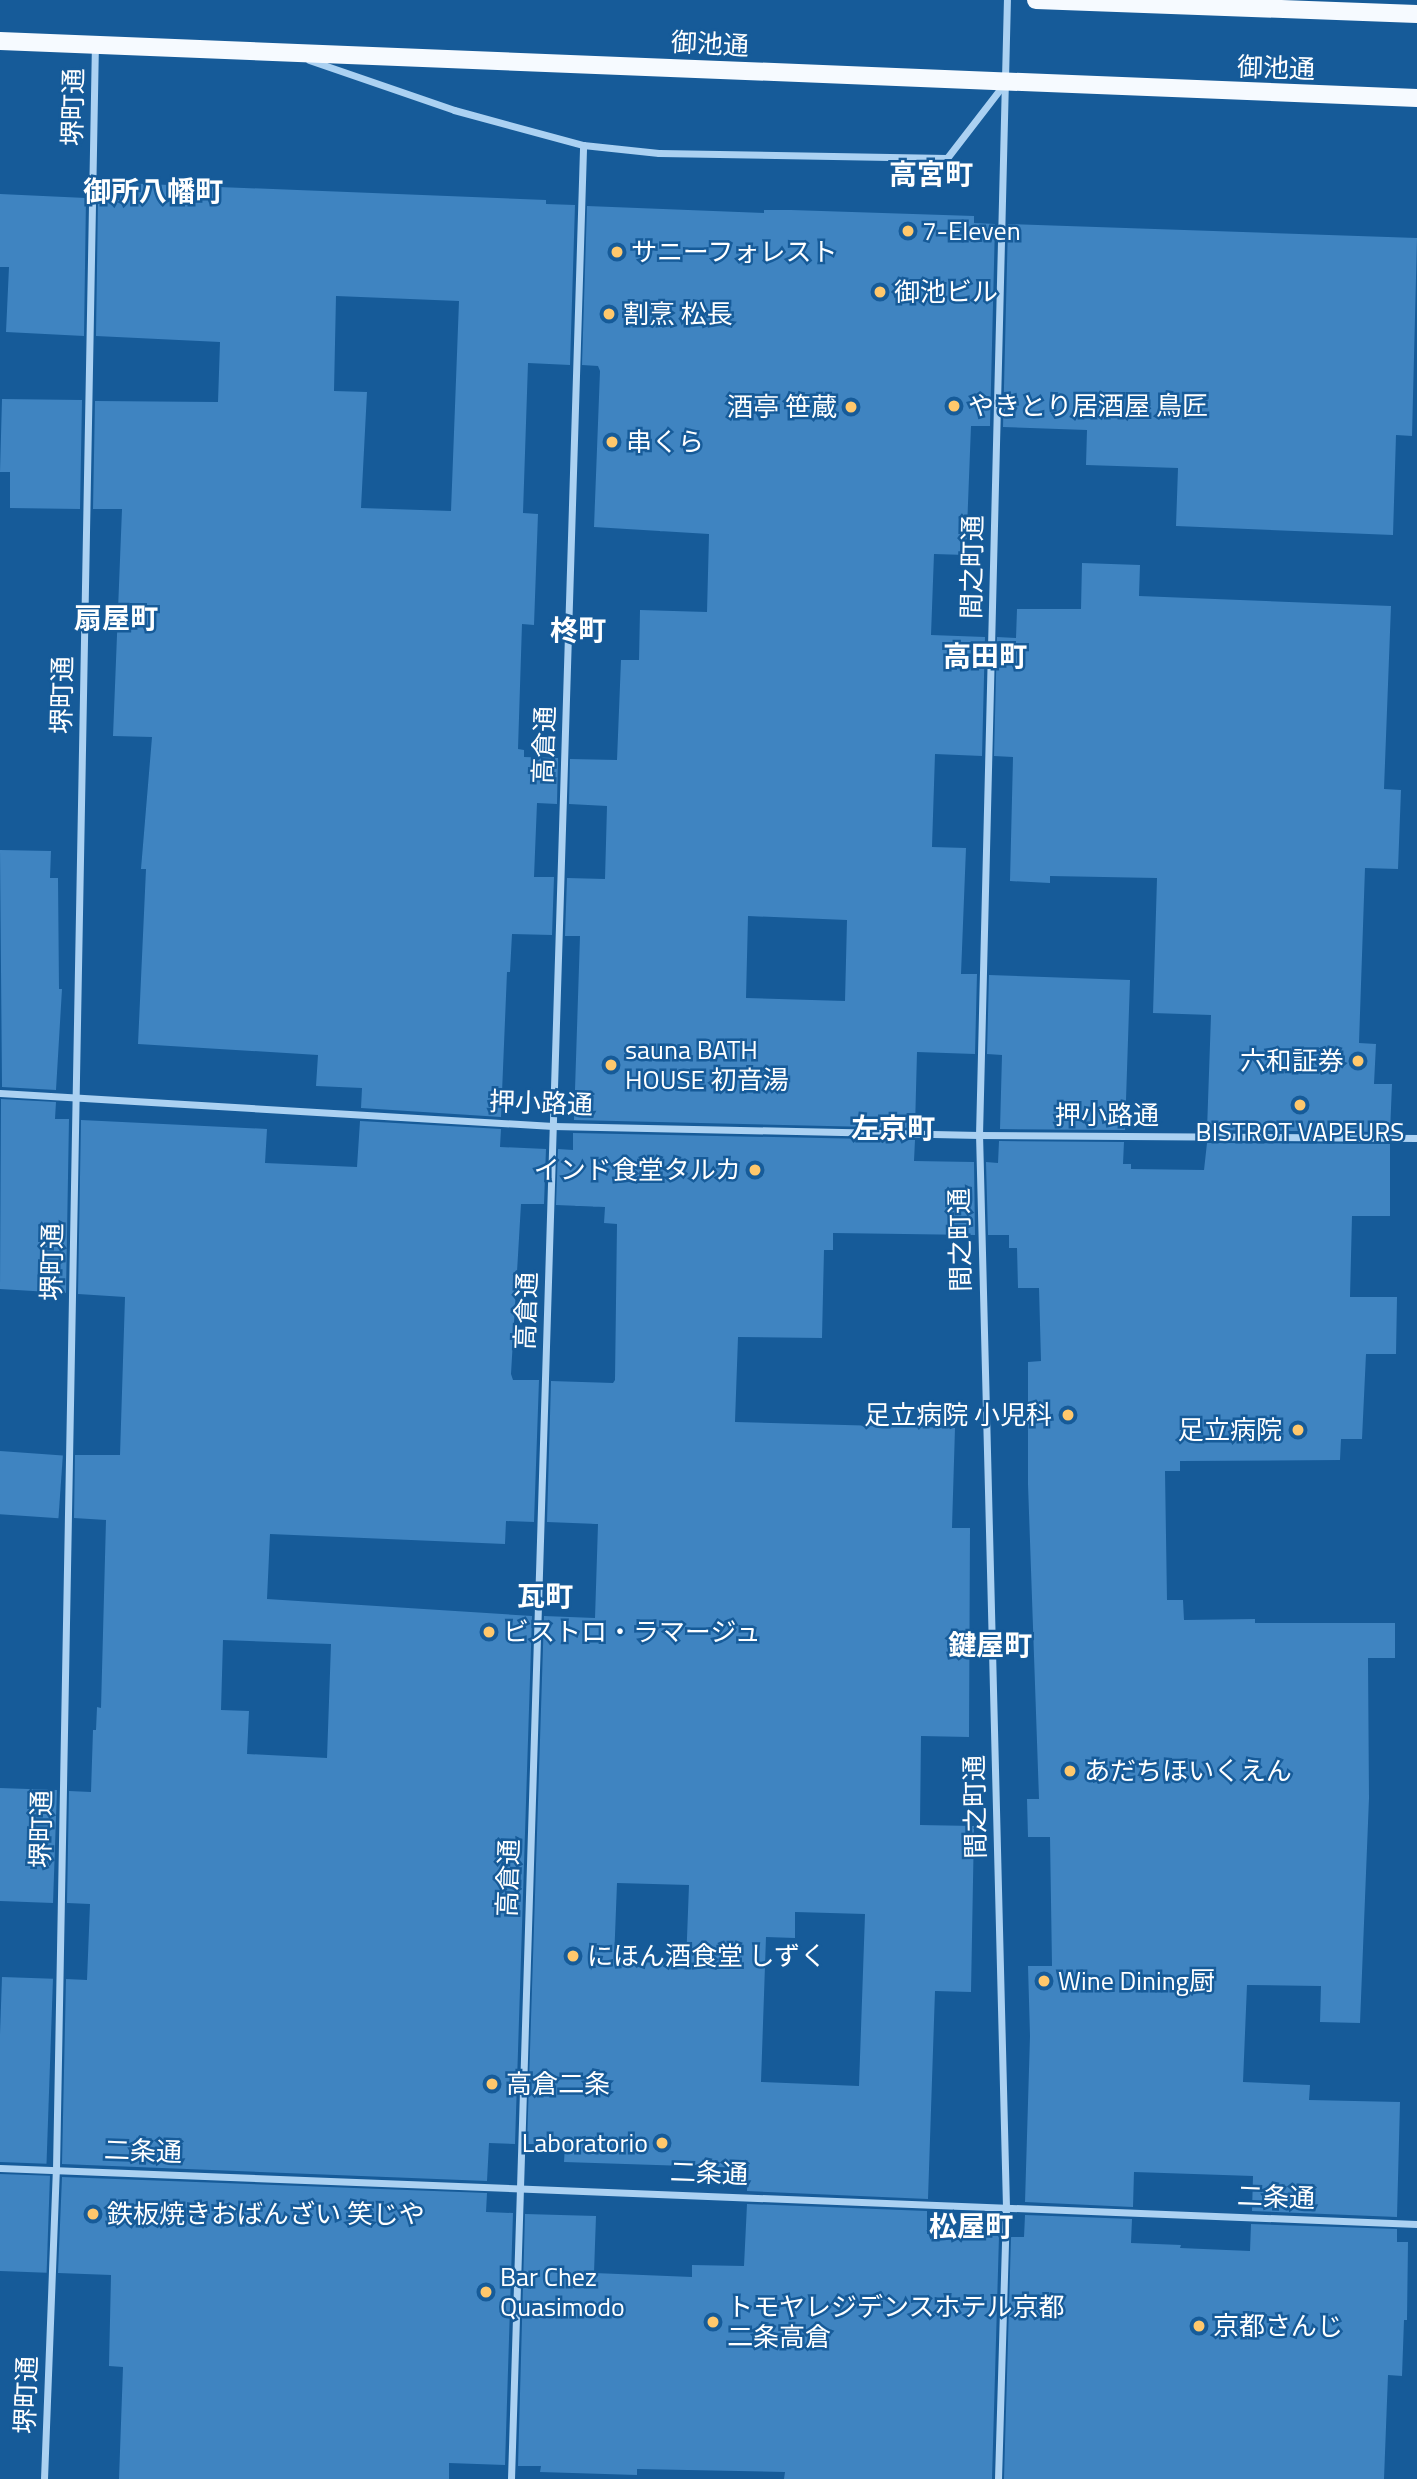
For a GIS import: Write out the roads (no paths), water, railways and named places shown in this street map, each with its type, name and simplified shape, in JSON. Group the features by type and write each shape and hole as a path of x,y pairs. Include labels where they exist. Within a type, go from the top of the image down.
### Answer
{"main road":[{"path":"1036,0 1417,15"},
{"name":"御池通","path":"0,41 1417,99"}],"street":[{"name":"間之町通","path":"998,2479 1006,2207 979,1135 1007,0"},
{"name":"堺町通","path":"44,2479 56,2169 95,45"},
{"path":"286,52 453,110 583,145 659,153 947,158 1004,84"},
{"name":"高倉通","path":"511,2479 583,145"},
{"name":"押小路通","path":"0,1093 553,1126 979,1135 1417,1138"},
{"name":"二条通","path":"0,2168 520,2186 1417,2224"}],"place":[{"name":"7-Eleven","path":"908,231"},
{"name":"サニーフォレスト","path":"617,252"},
{"name":"御池ビル","path":"880,292"},
{"name":"割烹 松長","path":"609,314"},
{"name":"やきとり居酒屋 鳥匠","path":"954,406"},
{"name":"酒亭 笹蔵","path":"851,407"},
{"name":"串くら","path":"612,442"},
{"name":"六和証券","path":"1358,1061"},
{"name":"sauna BATH HOUSE 初音湯","path":"611,1065"},
{"name":"BISTROT VAPEURS","path":"1300,1105"},
{"name":"インド食堂タルカ","path":"755,1170"},
{"name":"足立病院 小児科","path":"1068,1415"},
{"name":"足立病院","path":"1298,1430"},
{"name":"ビストロ・ラマージュ","path":"489,1632"},
{"name":"あだちほいくえん","path":"1070,1771"},
{"name":"にほん酒食堂 しずく","path":"573,1956"},
{"name":"Wine Dining厨","path":"1044,1981"},
{"name":"高倉二条","path":"492,2084"},
{"name":"Laboratorio","path":"662,2143"},
{"name":"鉄板焼きおばんざい 笑じや","path":"93,2214"},
{"name":"Bar Chez Quasimodo","path":"486,2292"},
{"name":"トモヤレジデンスホテル京都 二条高倉","path":"713,2322"},
{"name":"京都さんじ","path":"1199,2326"}],"district":[{"name":"高宮町","path":"931,174"},
{"name":"御所八幡町","path":"153,191"},
{"name":"扇屋町","path":"116,618"},
{"name":"柊町","path":"578,630"},
{"name":"高田町","path":"985,656"},
{"name":"左京町","path":"893,1128"},
{"name":"瓦町","path":"545,1596"},
{"name":"鍵屋町","path":"990,1645"},
{"name":"松屋町","path":"971,2226"}]}
